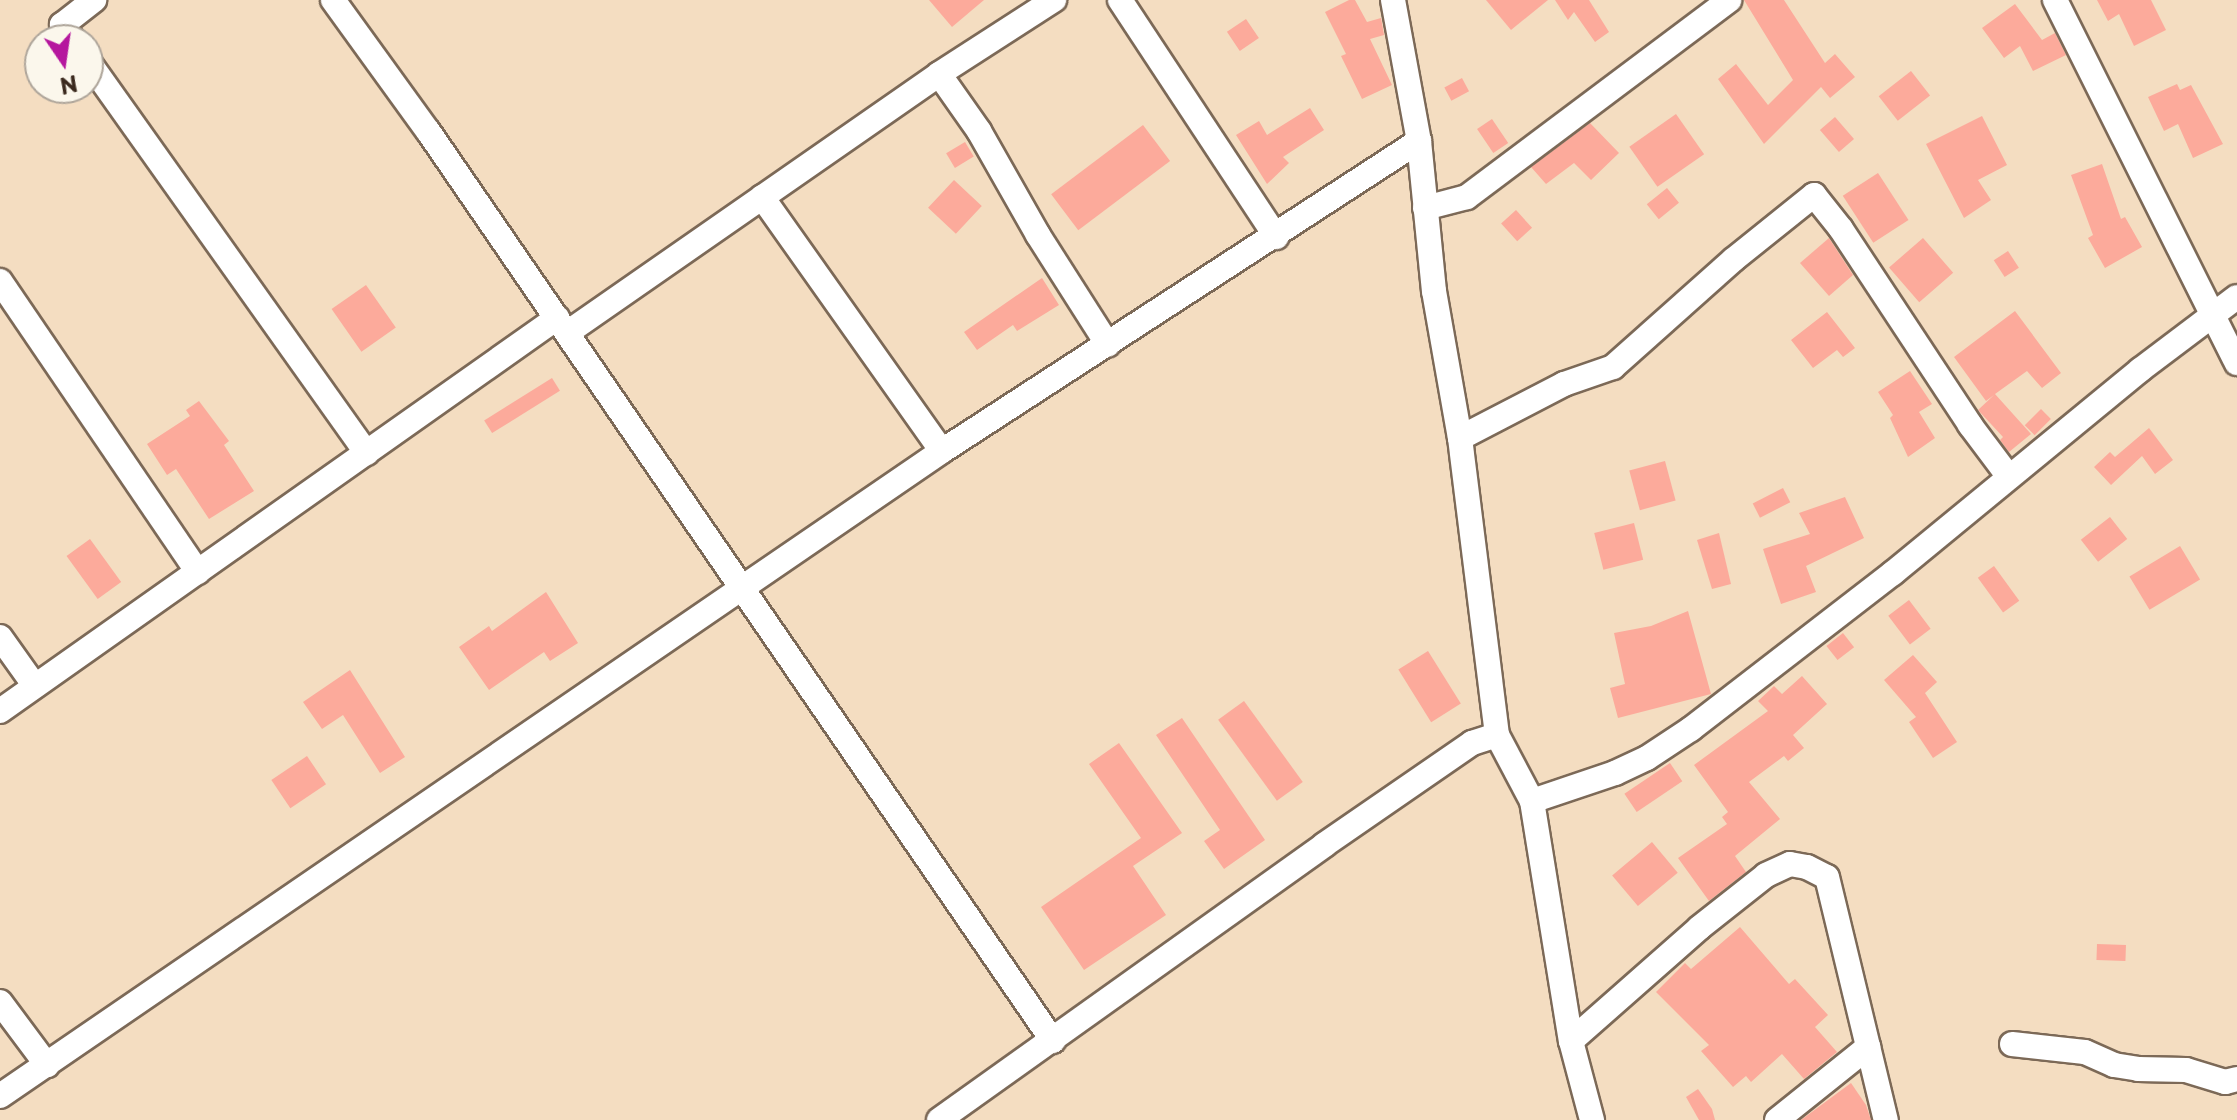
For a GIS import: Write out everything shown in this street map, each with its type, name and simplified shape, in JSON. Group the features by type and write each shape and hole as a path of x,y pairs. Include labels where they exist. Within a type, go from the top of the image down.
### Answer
{"street":[{"path":"63,24 94,0"},
{"path":"333,0 562,326 1053,1041"},
{"path":"0,711 367,453 762,197 939,74 1054,0"},
{"path":"1120,0 1276,237"},
{"path":"1393,0 1419,141 1434,291 1460,438 1497,735 1532,801 1571,1041 1592,1120"},
{"path":"1425,208 1467,197 1729,0"},
{"path":"2055,0 2237,363"},
{"path":"939,74 979,131 1038,235 1108,345"},
{"path":"104,83 367,453"},
{"path":"0,1096 942,451 1276,237 1419,141"},
{"path":"1460,438 1564,384 1613,367 1733,260 1814,195 1841,229 1970,425 2009,477"},
{"path":"762,197 942,451"},
{"path":"0,281 198,572"},
{"path":"1532,801 1615,773 1647,758 1691,729 1893,573 2140,370 2237,297"},
{"path":"0,637 35,686"},
{"path":"939,1120 1386,802 1472,743 1497,735"},
{"path":"1571,1041 1699,928 1766,875 1790,864 1807,867 1827,877 1886,1120"},
{"path":"0,1002 47,1065"},
{"path":"2012,1044 2085,1052 2114,1065 2138,1069 2186,1070 2225,1082 2237,1079"},
{"path":"1777,1120 1868,1047"}],"building":[{"path":"929,0 984,0 952,27"},
{"path":"1355,0 1367,22 1381,18 1384,35 1370,39 1392,85 1362,99 1341,56 1346,54 1325,12"},
{"path":"1486,0 1548,0 1511,30"},
{"path":"1555,0 1589,0 1609,32 1595,42 1574,12 1568,20"},
{"path":"1744,0 1784,0 1825,63 1835,54 1855,77 1830,98 1821,87 1764,144 1718,79 1736,64 1768,105 1793,80"},
{"path":"2097,0 2151,0 2166,30 2134,46 2119,14 2108,21"},
{"path":"2015,4 2042,40 2055,33 2066,55 2033,71 2020,46 2004,58 1982,28"},
{"path":"1246,19 1259,38 1240,51 1227,32"},
{"path":"1911,71 1930,95 1898,121 1879,96"},
{"path":"1462,78 1469,91 1451,101 1444,87"},
{"path":"2177,84 2180,90 2191,85 2223,144 2193,158 2178,124 2164,131 2148,97"},
{"path":"1310,108 1324,130 1283,157 1289,163 1267,184 1236,135 1259,121 1267,135"},
{"path":"1676,114 1704,154 1657,187 1629,147"},
{"path":"1982,116 2007,165 1978,180 1991,200 1964,218 1926,144"},
{"path":"1835,117 1854,139 1839,152 1820,130"},
{"path":"1492,119 1508,143 1493,153 1477,129"},
{"path":"1590,123 1619,153 1591,180 1574,163 1546,184 1531,167"},
{"path":"1143,125 1170,161 1078,230 1051,194"},
{"path":"965,142 974,157 955,168 946,153"},
{"path":"2102,164 2121,219 2125,217 2142,247 2105,268 2088,238 2093,235 2071,175"},
{"path":"1878,173 1908,220 1873,243 1843,196"},
{"path":"954,180 982,206 956,234 928,208"},
{"path":"1667,188 1679,203 1659,219 1647,204"},
{"path":"1516,210 1532,228 1517,241 1501,223"},
{"path":"1829,238 1853,275 1829,296 1800,263"},
{"path":"1923,238 1953,273 1919,302 1889,268"},
{"path":"2008,251 2019,268 2005,277 1994,260"},
{"path":"1042,278 1059,305 1017,331 1013,325 977,350 964,332"},
{"path":"366,285 396,328 361,352 332,309"},
{"path":"2015,311 2061,373 2042,388 2027,371 1995,394 2031,434 2009,452 2000,440 2003,437 1978,410 1994,395 1986,401 1954,357"},
{"path":"1827,312 1855,348 1843,357 1837,350 1813,368 1791,340"},
{"path":"1910,371 1932,404 1919,412 1935,438 1908,457 1890,418 1893,415 1878,392"},
{"path":"552,378 560,391 492,433 484,420"},
{"path":"199,401 229,441 224,445 254,491 209,519 176,469 167,475 147,444 190,416 186,410"},
{"path":"2041,409 2051,419 2035,435 2025,425"},
{"path":"2149,428 2173,460 2155,474 2142,456 2111,485 2094,467 2110,452 2115,457"},
{"path":"1665,461 1676,501 1640,510 1629,471"},
{"path":"1783,488 1790,502 1760,518 1753,503"},
{"path":"1845,497 1864,538 1806,566 1816,592 1781,604 1763,549 1810,534 1799,513"},
{"path":"2110,517 2127,539 2098,562 2081,540"},
{"path":"1634,523 1643,560 1603,570 1594,533"},
{"path":"1719,533 1731,584 1712,589 1697,540"},
{"path":"90,539 121,582 98,599 67,556"},
{"path":"2180,546 2200,579 2150,610 2129,576"},
{"path":"1994,566 2019,601 2003,613 1978,578"},
{"path":"546,592 578,643 550,661 544,652 489,690 459,647 489,626 492,631"},
{"path":"1909,600 1931,629 1910,644 1888,616"},
{"path":"1688,611 1711,694 1618,718 1610,688 1625,684 1614,633 1651,626"},
{"path":"1843,633 1854,647 1838,660 1826,646"},
{"path":"1428,651 1461,704 1431,722 1398,670"},
{"path":"1913,655 1937,682 1925,693 1957,742 1933,758 1909,722 1916,717 1884,680"},
{"path":"350,670 405,757 380,773 343,715 322,729 303,702"},
{"path":"1802,676 1827,704 1793,735 1804,748 1788,761 1784,756 1749,782 1780,819 1735,856 1746,872 1709,901 1678,858 1727,824 1722,817 1728,812 1694,765 1768,711 1758,701 1774,686 1782,694"},
{"path":"1244,701 1303,782 1277,801 1218,720"},
{"path":"1182,718 1265,840 1224,869 1204,841 1220,830 1156,735"},
{"path":"1119,743 1182,833 1133,866 1166,915 1084,970 1041,907 1141,838 1089,764"},
{"path":"307,756 326,784 290,808 271,780"},
{"path":"1670,763 1682,781 1637,812 1624,794"},
{"path":"1652,842 1678,873 1638,906 1612,875"},
{"path":"1740,927 1789,984 1795,979 1828,1015 1815,1027 1837,1052 1804,1079 1782,1054 1751,1082 1746,1076 1733,1087 1701,1051 1709,1045 1656,992 1685,963 1691,969"},
{"path":"2097,944 2126,945 2125,961 2096,960"},
{"path":"1851,1083 1866,1105 1871,1120 1801,1120"},
{"path":"1698,1089 1712,1109 1715,1120 1699,1120 1686,1097"}]}
